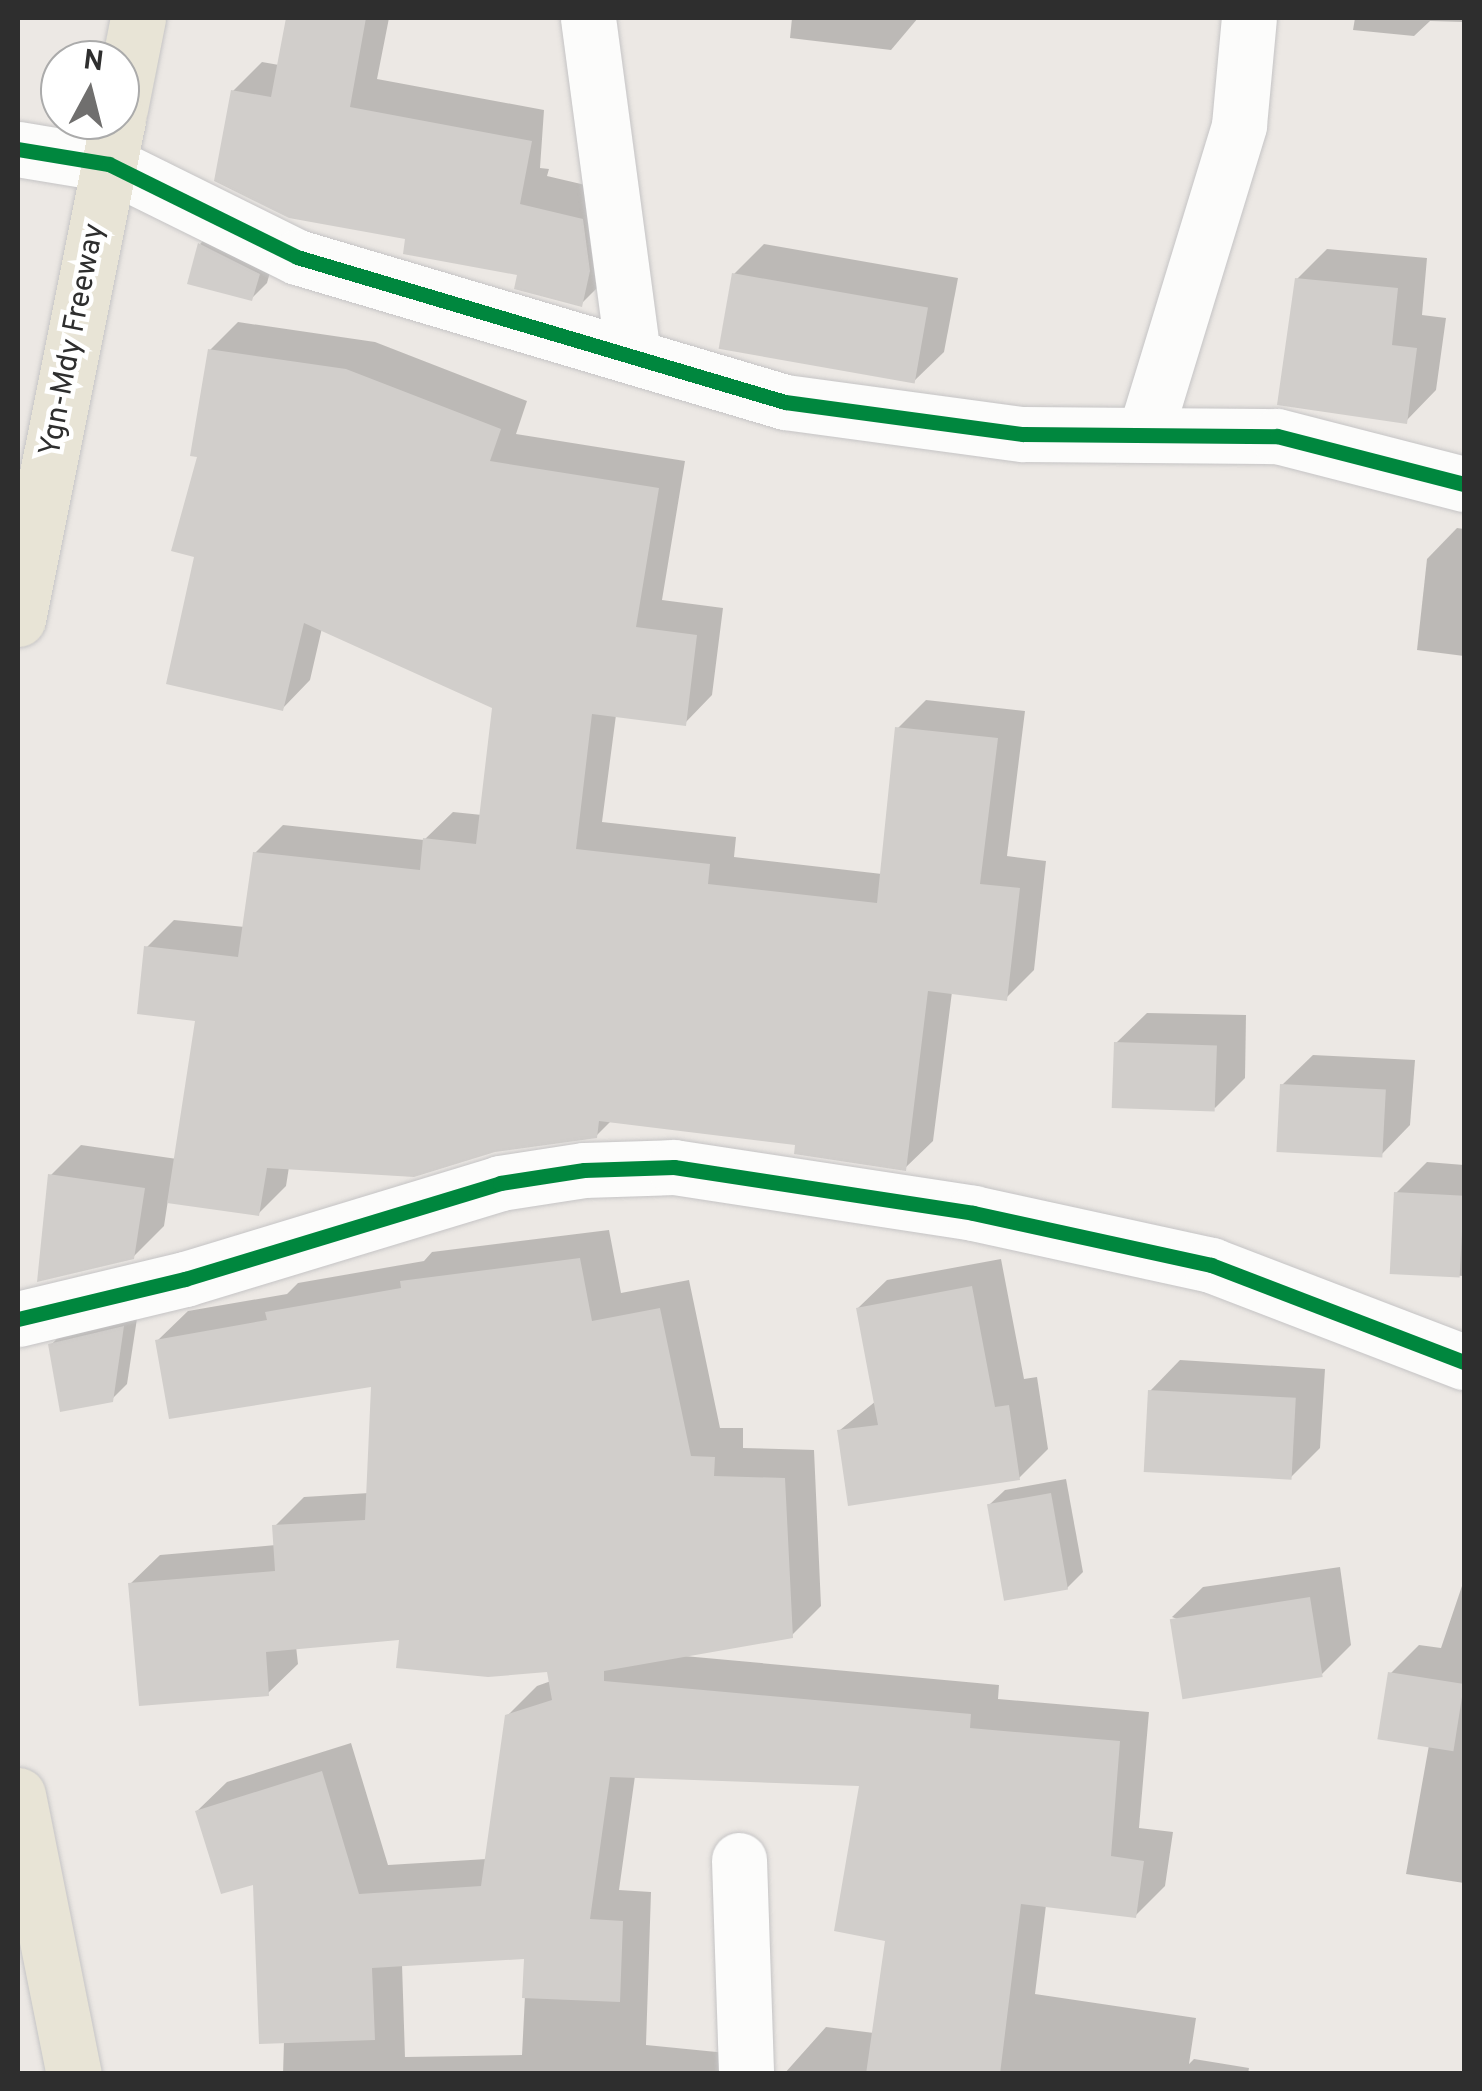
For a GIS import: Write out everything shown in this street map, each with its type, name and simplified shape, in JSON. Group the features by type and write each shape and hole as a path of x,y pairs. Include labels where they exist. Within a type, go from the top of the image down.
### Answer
{"main road":[{"name":"Ygn-Mdy Freeway","path":"18,618 114,142"},
{"path":"18,1795 74,2074"}],"street":[{"path":"588,18 633,354"},
{"path":"1146,430 1238,125 1250,18"},
{"path":"18,149 114,142 297,256 785,402 919,425 1024,434 1146,430 1277,436 1464,484"},
{"path":"18,1319 184,1279 500,1183 584,1170 674,1168 973,1213 1211,1266 1464,1362"},
{"path":"739,1860 746,2074"}],"building":[{"path":"286,18 366,18 350,107 532,141 520,204 583,219 590,271 582,307 514,289 517,275 403,254 405,239 289,218 214,181 231,90 271,97"},
{"path":"198,243 260,274 252,301 187,284"},
{"path":"732,273 928,308 915,383 719,349"},
{"path":"1295,278 1398,288 1392,345 1417,348 1407,424 1277,405"},
{"path":"208,349 346,369 501,429 490,461 659,488 636,627 697,635 686,726 592,714 576,849 710,864 708,884 877,903 895,727 998,738 980,884 1020,888 1007,1001 928,991 906,1171 794,1154 795,1145 599,1121 597,1138 495,1152 414,1177 267,1168 259,1216 167,1203 195,1021 137,1014 144,946 238,957 253,852 420,870 423,838 476,844 492,708 304,623 283,711 166,684 194,557 171,551 197,457 190,456"},
{"path":"1114,1042 1217,1046 1215,1112 1112,1108"},
{"path":"1280,1084 1386,1090 1382,1157 1276,1152"},
{"path":"48,1174 145,1188 134,1259 37,1282"},
{"path":"1394,1192 1464,1196 1460,1278 1390,1274"},
{"path":"580,1258 592,1321 660,1308 691,1456 715,1457 714,1476 785,1478 793,1638 604,1671 604,1681 971,1714 970,1728 1120,1741 1111,1856 1144,1861 1136,1918 1021,1904 1000,2074 866,2074 885,1941 834,1931 859,1786 610,1777 590,1919 623,1921 620,2002 522,1998 524,1959 372,1968 375,2040 259,2044 253,1885 221,1894 195,1811 322,1771 359,1894 481,1886 505,1715 552,1700 547,1672 488,1677 396,1668 399,1640 266,1652 269,1696 139,1706 128,1583 275,1571 272,1525 365,1520 371,1387 169,1419 155,1340 267,1320 265,1312 401,1288 400,1281"},
{"path":"972,1286 995,1407 1009,1405 1020,1480 848,1506 837,1430 878,1425 856,1308"},
{"path":"124,1326 113,1402 60,1412 48,1344"},
{"path":"1148,1390 1296,1398 1292,1480 1144,1472"},
{"path":"1051,1493 1068,1590 1004,1601 987,1504"},
{"path":"1310,1597 1323,1677 1182,1699 1170,1619"},
{"path":"1388,1672 1464,1684 1453,1751 1377,1739"}],"cycle path":[{"path":"18,149 109,164 297,257 785,402 1023,434 1277,436 1464,484"},
{"path":"18,1319 185,1279 500,1183 584,1170 674,1167 973,1213 1211,1265 1464,1362"}]}
